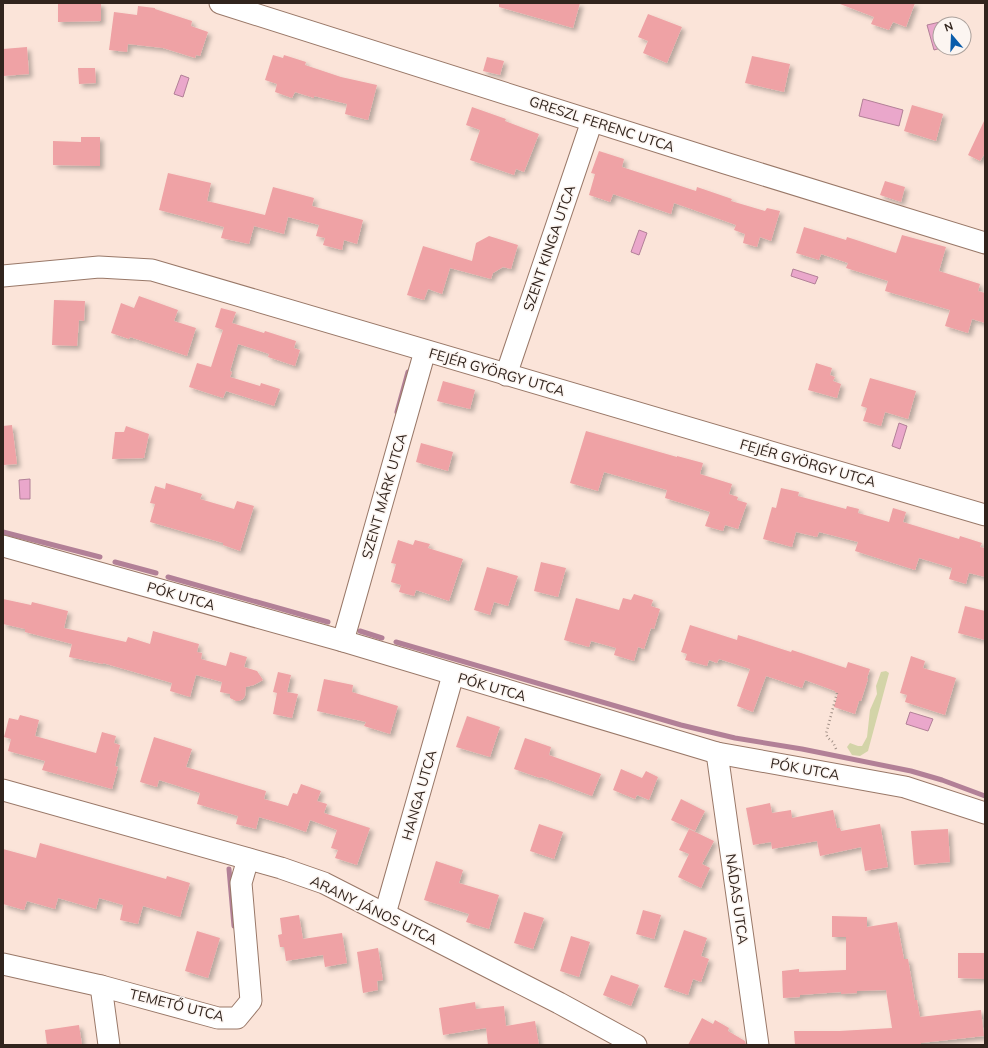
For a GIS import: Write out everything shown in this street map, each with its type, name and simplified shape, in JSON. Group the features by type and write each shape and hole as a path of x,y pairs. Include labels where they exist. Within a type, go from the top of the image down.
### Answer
{"street":[{"name":"GRESZL FERENC UTCA","path":"226,4 725,164 985,243"},
{"name":"SZENT KINGA UTCA","path":"506,375 592,121"},
{"name":"FEJÉR GYÖRGY UTCA","path":"3,276 99,267 152,270 985,515"},
{"name":"SZENT MÁRK UTCA","path":"343,641 425,351"},
{"name":"PÓK UTCA","path":"3,546 343,641 717,753 905,787 985,813"},
{"name":"HANGA UTCA","path":"385,914 453,675"},
{"name":"NÁDAS UTCA","path":"717,753 758,1045"},
{"name":"ARANY JÁNOS UTCA","path":"3,790 281,868 324,883 558,1003 636,1045"},
{"name":"TEMETŐ UTCA","path":"3,964 101,986 218,1018 237,1018 251,1001 241,883 248,859"},
{"path":"101,986 109,1045"}],"path":[{"path":"836,749 833,742 826,734 832,706 837,693"}],"green space":[{"path":"886,671 889,673 868,751 860,756 852,755 847,747 850,743 862,746 867,737 870,710 877,694 876,686 881,672"}],"shaded area":[{"path":"932,24 932,43 927,25"},
{"path":"181,75 189,78 183,97 174,94"},
{"path":"863,99 903,110 899,126 859,116"},
{"path":"639,230 647,233 639,255 631,252"},
{"path":"793,269 818,277 815,284 791,276"},
{"path":"899,423 907,426 900,449 892,446"},
{"path":"30,479 30,499 20,499 19,480"},
{"path":"910,712 933,719 928,731 906,724"}],"building":[{"path":"58,3 101,3 101,21 58,22"},
{"path":"499,3 580,3 573,28 499,7"},
{"path":"915,3 906,27 893,22 889,30 871,24 874,17 840,4"},
{"path":"138,6 155,8 192,21 191,26 208,32 200,56 196,55 195,58 163,48 128,44 127,52 109,50 114,12 137,15"},
{"path":"648,14 682,27 667,63 643,53 648,41 638,37"},
{"path":"27,47 29,74 3,76 3,49"},
{"path":"273,55 283,58 284,55 306,62 305,65 341,77 377,85 368,120 345,114 347,104 314,96 314,98 295,92 292,98 275,92 277,84 265,80"},
{"path":"752,56 790,64 784,92 745,83"},
{"path":"487,57 504,61 500,75 483,71"},
{"path":"78,68 95,68 96,83 79,84"},
{"path":"912,105 943,114 936,141 904,131"},
{"path":"472,107 506,119 505,121 539,134 524,172 516,169 514,175 470,160 480,130 466,125"},
{"path":"985,119 985,153 980,161 968,155"},
{"path":"81,137 100,137 100,166 53,165 53,141 81,142"},
{"path":"599,151 624,159 622,167 696,191 697,187 732,199 731,201 765,211 767,208 780,211 771,241 760,237 757,247 743,243 745,234 734,230 736,225 674,203 671,214 613,194 610,202 589,195 595,174 591,173"},
{"path":"168,173 211,183 207,201 265,215 273,187 314,198 312,206 363,220 357,244 344,240 342,250 323,245 325,238 316,236 319,225 288,217 284,234 254,226 249,244 221,238 224,227 159,210"},
{"path":"885,181 905,187 901,202 880,195"},
{"path":"804,227 846,240 847,237 896,253 902,235 946,247 939,271 980,284 978,291 985,293 985,323 972,319 968,333 945,326 950,310 885,291 888,281 846,268 848,263 821,254 819,260 796,253"},
{"path":"489,236 518,245 511,269 503,267 493,273 491,279 450,268 442,294 428,289 424,300 407,295 423,246 472,261 476,243"},
{"path":"139,296 178,310 174,321 196,328 187,356 130,337 129,339 111,333 121,303 134,308"},
{"path":"54,300 85,301 84,321 79,320 77,346 52,345"},
{"path":"221,308 236,312 232,323 264,333 265,331 296,341 294,348 300,350 295,366 268,357 269,354 238,344 230,371 232,372 230,377 260,386 261,383 280,389 274,406 226,391 223,398 189,387 197,363 211,367 223,330 215,327"},
{"path":"816,363 832,368 830,375 835,377 833,381 841,384 837,398 808,390"},
{"path":"870,378 916,391 908,419 885,412 881,426 863,421 867,408 861,406"},
{"path":"443,381 475,390 470,409 437,401"},
{"path":"12,425 17,464 3,465 3,426"},
{"path":"126,426 149,434 144,458 112,459 115,432 124,432"},
{"path":"586,431 703,463 700,474 732,484 729,494 738,497 737,500 747,503 738,529 725,525 723,531 705,526 710,512 665,498 667,490 604,472 598,491 570,483"},
{"path":"421,443 453,452 448,471 416,462"},
{"path":"166,483 202,494 200,499 234,509 237,501 254,506 240,551 223,545 223,543 150,522 155,504 150,503 155,486 165,489"},
{"path":"781,488 799,492 798,496 846,509 847,506 859,509 858,513 889,522 893,508 906,512 903,522 959,539 960,536 982,543 980,547 985,548 985,577 969,573 966,584 949,579 952,568 919,558 915,570 855,551 858,542 819,532 817,537 796,532 792,547 763,539 772,507 776,508"},
{"path":"398,540 413,545 415,540 430,544 428,548 463,559 449,601 416,590 414,596 399,592 401,585 391,582 396,564 391,563"},
{"path":"541,562 566,568 558,597 534,591"},
{"path":"487,567 518,576 508,606 494,602 490,615 474,610"},
{"path":"634,594 653,600 651,606 660,609 654,629 651,628 644,649 638,647 634,661 614,655 616,648 591,641 589,647 564,640 576,598 619,610 623,598 631,600"},
{"path":"3,599 31,605 32,602 68,611 64,628 126,642 128,637 150,644 153,631 199,644 197,652 202,653 201,659 226,666 230,652 247,657 244,667 257,671 263,680 246,687 245,696 239,701 230,698 230,694 220,692 222,682 196,675 190,697 170,691 172,683 103,663 69,657 72,644 25,632 25,629 3,624"},
{"path":"965,606 985,611 985,640 958,633"},
{"path":"690,625 737,640 738,635 791,652 792,650 846,668 848,662 870,669 861,701 859,701 855,714 834,707 838,693 835,691 805,680 802,688 766,676 753,712 737,706 750,669 719,659 717,663 709,660 707,666 685,660 687,654 681,652"},
{"path":"911,656 925,661 923,668 956,678 945,715 905,702 907,695 900,693"},
{"path":"278,672 291,675 287,692 298,694 292,718 273,714 277,693 273,692"},
{"path":"324,679 353,685 352,692 398,706 390,734 364,726 366,722 317,711"},
{"path":"20,715 39,720 35,736 96,753 102,732 116,736 114,743 120,745 115,766 118,767 112,789 42,770 45,761 8,751 11,739 4,737 9,718 18,720"},
{"path":"467,716 500,727 490,757 456,747"},
{"path":"154,737 192,749 186,767 266,791 264,799 288,806 293,793 297,794 301,784 321,791 317,801 327,804 324,813 370,828 357,865 335,858 338,850 331,848 337,830 310,820 306,832 259,817 256,829 236,824 238,816 197,804 200,793 159,780 157,787 140,782"},
{"path":"525,738 551,747 549,755 601,774 592,796 541,777 540,778 514,769"},
{"path":"621,769 642,778 646,771 658,777 649,800 637,795 635,799 613,790"},
{"path":"681,799 705,811 695,831 671,820"},
{"path":"770,803 772,813 791,810 792,818 833,810 837,828 840,828 841,831 880,824 888,867 865,871 861,847 820,856 817,841 772,849 771,842 753,845 746,808"},
{"path":"539,824 563,832 554,859 530,851"},
{"path":"689,829 714,841 702,864 710,868 701,888 678,877 689,854 679,850"},
{"path":"948,829 950,862 914,865 911,831"},
{"path":"40,843 166,879 167,876 190,883 180,917 143,906 138,924 120,920 123,905 99,898 96,909 58,898 55,909 27,901 24,910 3,904 3,849 36,858"},
{"path":"436,861 463,870 459,883 499,895 489,929 466,922 469,914 424,900"},
{"path":"643,910 661,915 654,939 636,934"},
{"path":"524,912 544,918 533,949 514,943"},
{"path":"299,915 303,939 342,933 347,963 325,967 323,955 286,961 284,947 280,947 278,935 282,934 280,918"},
{"path":"832,916 867,917 867,927 897,922 904,959 908,959 915,1000 917,1000 920,1017 981,1010 984,1036 921,1043 921,1045 795,1045 794,1031 839,1031 892,1028 886,990 857,991 857,993 841,994 841,992 800,995 800,997 783,998 782,971 799,969 799,972 846,970 846,937 832,937"},
{"path":"684,930 707,938 701,956 709,959 701,982 693,979 688,995 664,987"},
{"path":"197,931 220,938 208,978 185,971"},
{"path":"571,936 590,942 579,977 560,971"},
{"path":"378,948 383,980 377,981 378,990 363,993 357,952"},
{"path":"958,953 985,953 985,979 958,978"},
{"path":"611,975 639,985 631,1006 603,995"},
{"path":"475,1002 476,1009 504,1006 506,1026 535,1021 539,1045 488,1045 486,1028 443,1035 439,1008"},
{"path":"702,1018 713,1024 715,1020 729,1028 728,1031 745,1041 746,1045 688,1045"},
{"path":"79,1025 82,1045 47,1045 45,1030"}],"waterway":[{"path":"397,412 408,372"},
{"path":"3,532 100,557"},
{"path":"115,562 156,573"},
{"path":"168,577 328,622"},
{"path":"360,631 382,638"},
{"path":"396,642 681,725 735,738 802,749 911,771 942,780 985,796"},
{"path":"229,869 234,926"}]}
